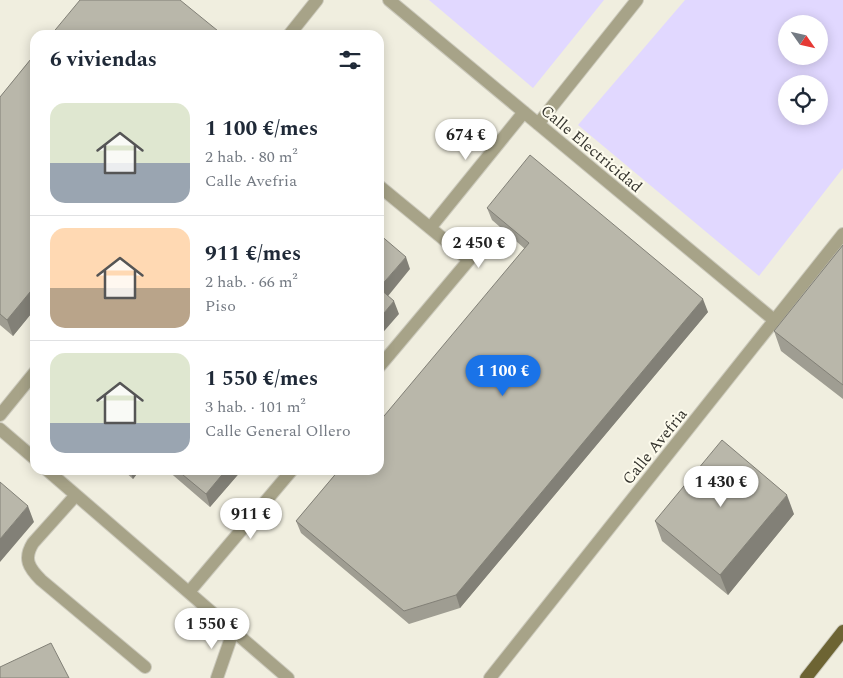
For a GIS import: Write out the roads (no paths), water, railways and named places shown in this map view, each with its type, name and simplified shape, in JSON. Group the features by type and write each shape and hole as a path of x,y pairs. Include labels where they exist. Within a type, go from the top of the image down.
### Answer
{"main road":[{"path":"806,678 843,632"}],"street":[{"path":"293,30 317,0"},
{"name":"Calle Electricidad","path":"389,0 774,320"},
{"path":"538,124 636,0"},
{"path":"430,228 524,112"},
{"path":"384,190 469,260 384,361"},
{"name":"Calle Avefria","path":"490,678 843,234"},
{"path":"0,415 30,378"},
{"path":"0,429 30,455"},
{"path":"53,475 288,678"},
{"path":"189,592 288,475"},
{"path":"76,495 33,543 28,551 28,562 32,571 41,580 145,667"},
{"path":"217,678 233,632"}]}
